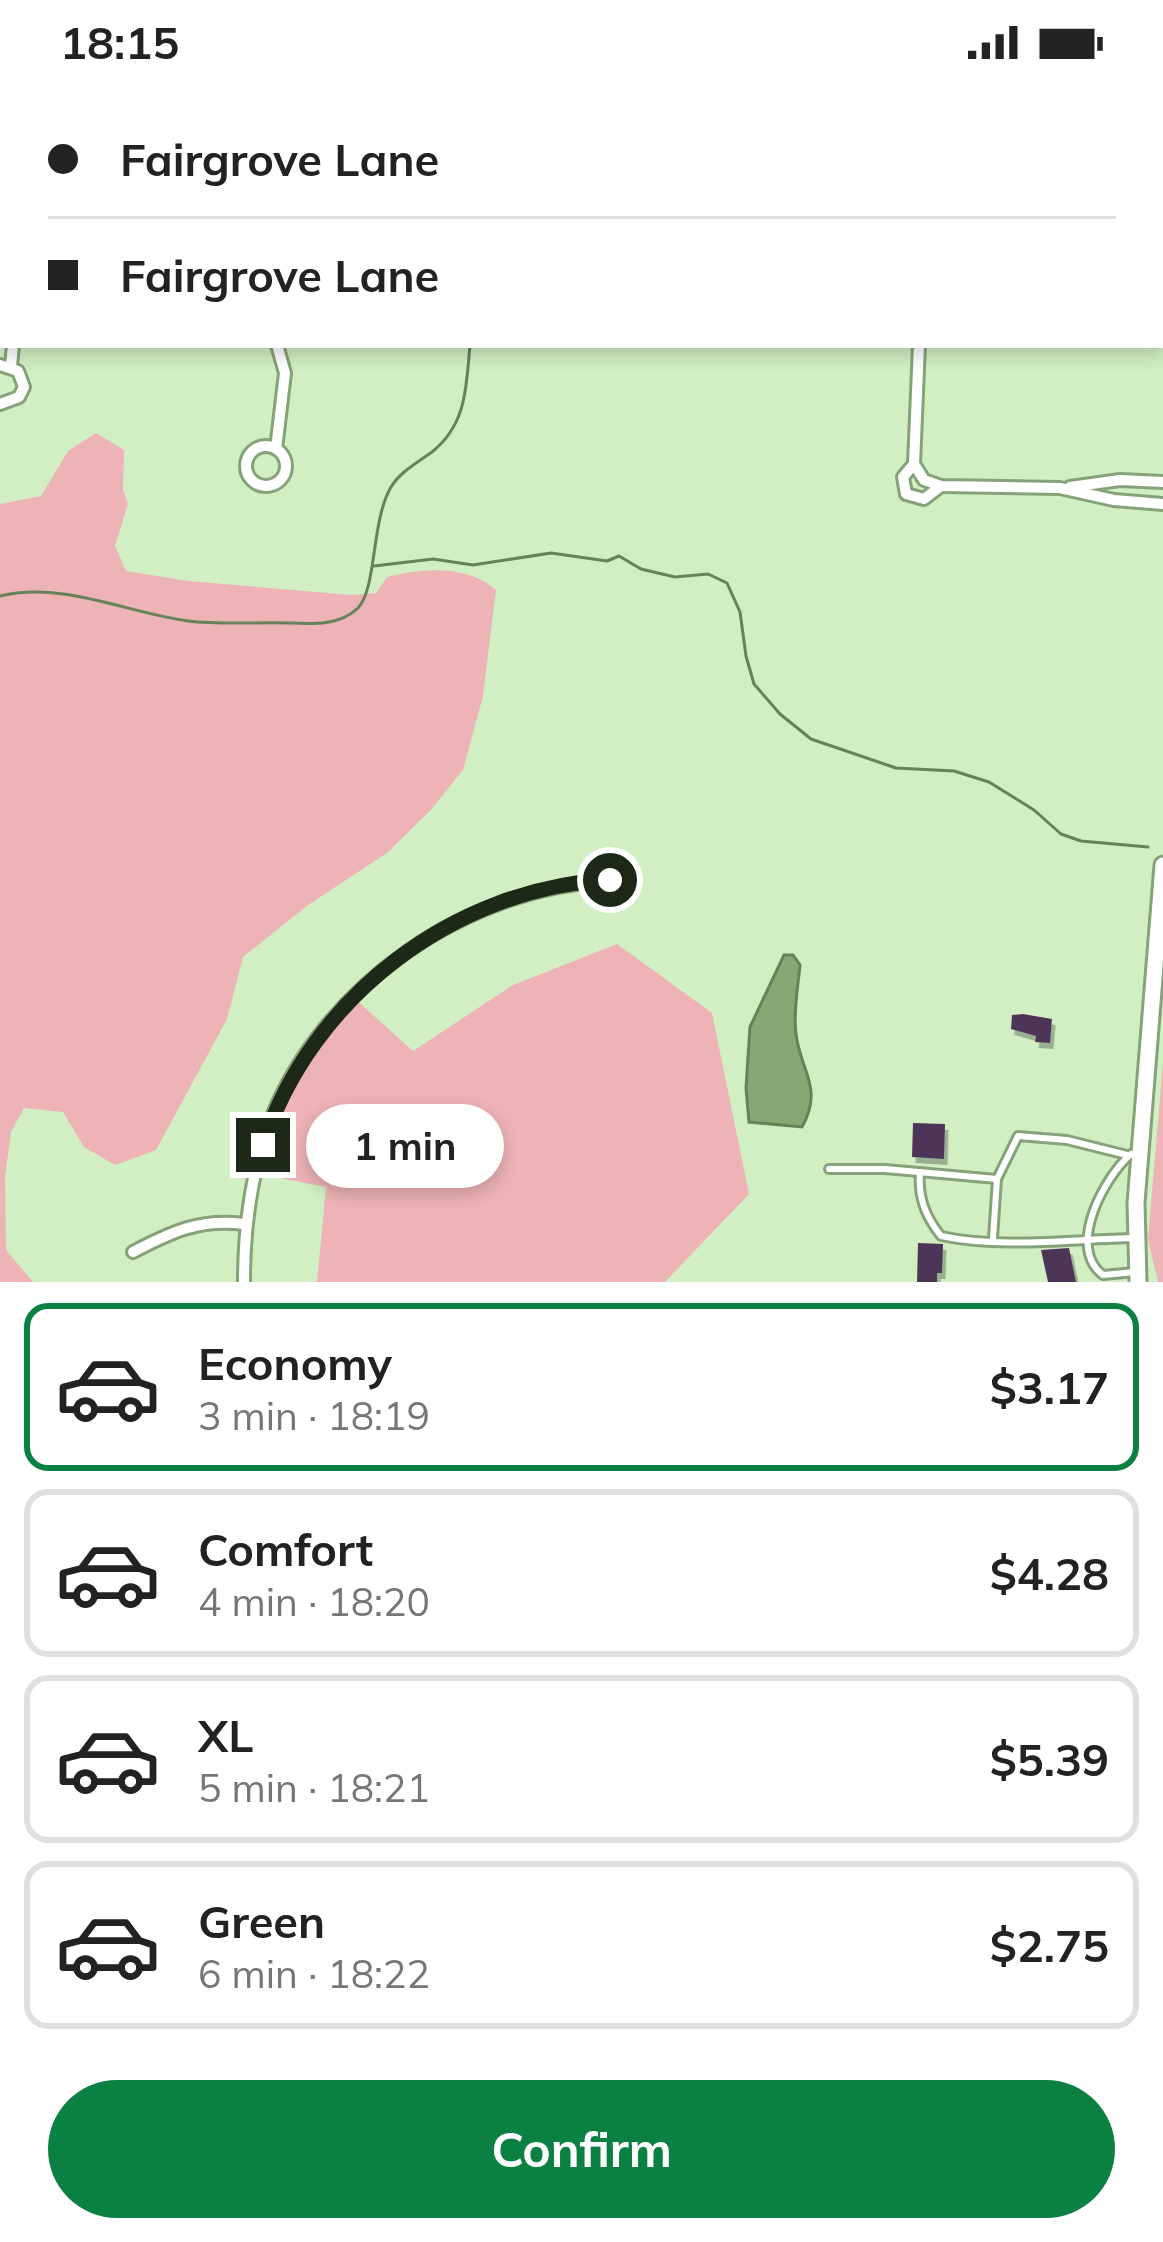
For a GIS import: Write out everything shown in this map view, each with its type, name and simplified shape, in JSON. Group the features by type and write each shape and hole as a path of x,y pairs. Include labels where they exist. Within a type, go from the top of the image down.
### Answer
{"main road":[{"path":"1137,1277 1134,1153 1163,865"}],"street":[{"path":"276,449 285,373 279,348"},
{"path":"919,348 914,464 924,480 940,486 1060,488 1120,479 1163,482"},
{"path":"0,404 11,403 23,388 21,375 5,366"},
{"path":"914,464 903,477 907,494 924,499 940,486"},
{"path":"1060,488 1163,505"},
{"path":"244,1282 244,1224 272,1118 294,1073 353,997 408,951 488,907 549,887 610,880"},
{"path":"133,1252 176,1229 205,1222 244,1224"}],"lane":[{"path":"993,1240 997,1179 1018,1136 1134,1153 1099,1201 1088,1239 1091,1266 1103,1275 1137,1277"},
{"path":"829,1169 997,1179"},
{"path":"920,1172 919,1191 928,1220 941,1236 1033,1243 1135,1238"}],"shaded area":[{"path":"96,433 124,450 123,490 128,504 115,546 126,571 352,595 376,593 387,577 444,570 472,576 496,590 483,696 463,770 387,853 308,905 243,957 227,1019 156,1150 115,1165 84,1147 63,1112 24,1108 11,1132 5,1177 6,1250 33,1282 0,1282 0,504 41,496 68,451"},
{"path":"617,944 712,1013 749,1194 665,1282 317,1282 326,1187 254,1173 294,1073 353,997 413,1051 513,985"},
{"path":"784,955 793,955 800,965 795,1026 811,1090 802,1127 749,1122 750,1027"},
{"path":"1163,1062 1163,1282 1158,1282 1148,1240"}],"building":[{"path":"1012,1015 1052,1019 1050,1043 1035,1042 1036,1036 1011,1029"},
{"path":"913,1123 945,1124 944,1159 912,1157"},
{"path":"918,1243 943,1244 937,1282 917,1282"},
{"path":"1069,1248 1076,1282 1048,1282 1041,1250"}],"waterway":[{"path":"0,596 23,592 71,595 213,623 316,623 351,614 364,598 391,487 444,441 458,417 470,348"},
{"path":"374,566 433,559 473,565 551,553 607,561 619,556 641,569 675,577 708,574 727,583 740,612 754,684 811,739 896,768 954,771 989,782 1034,810 1061,834 1081,841 1148,847"}],"route":[{"path":"263,1145 294,1073 319,1036 353,997 408,951 453,923 520,895 573,882 610,880"}]}
